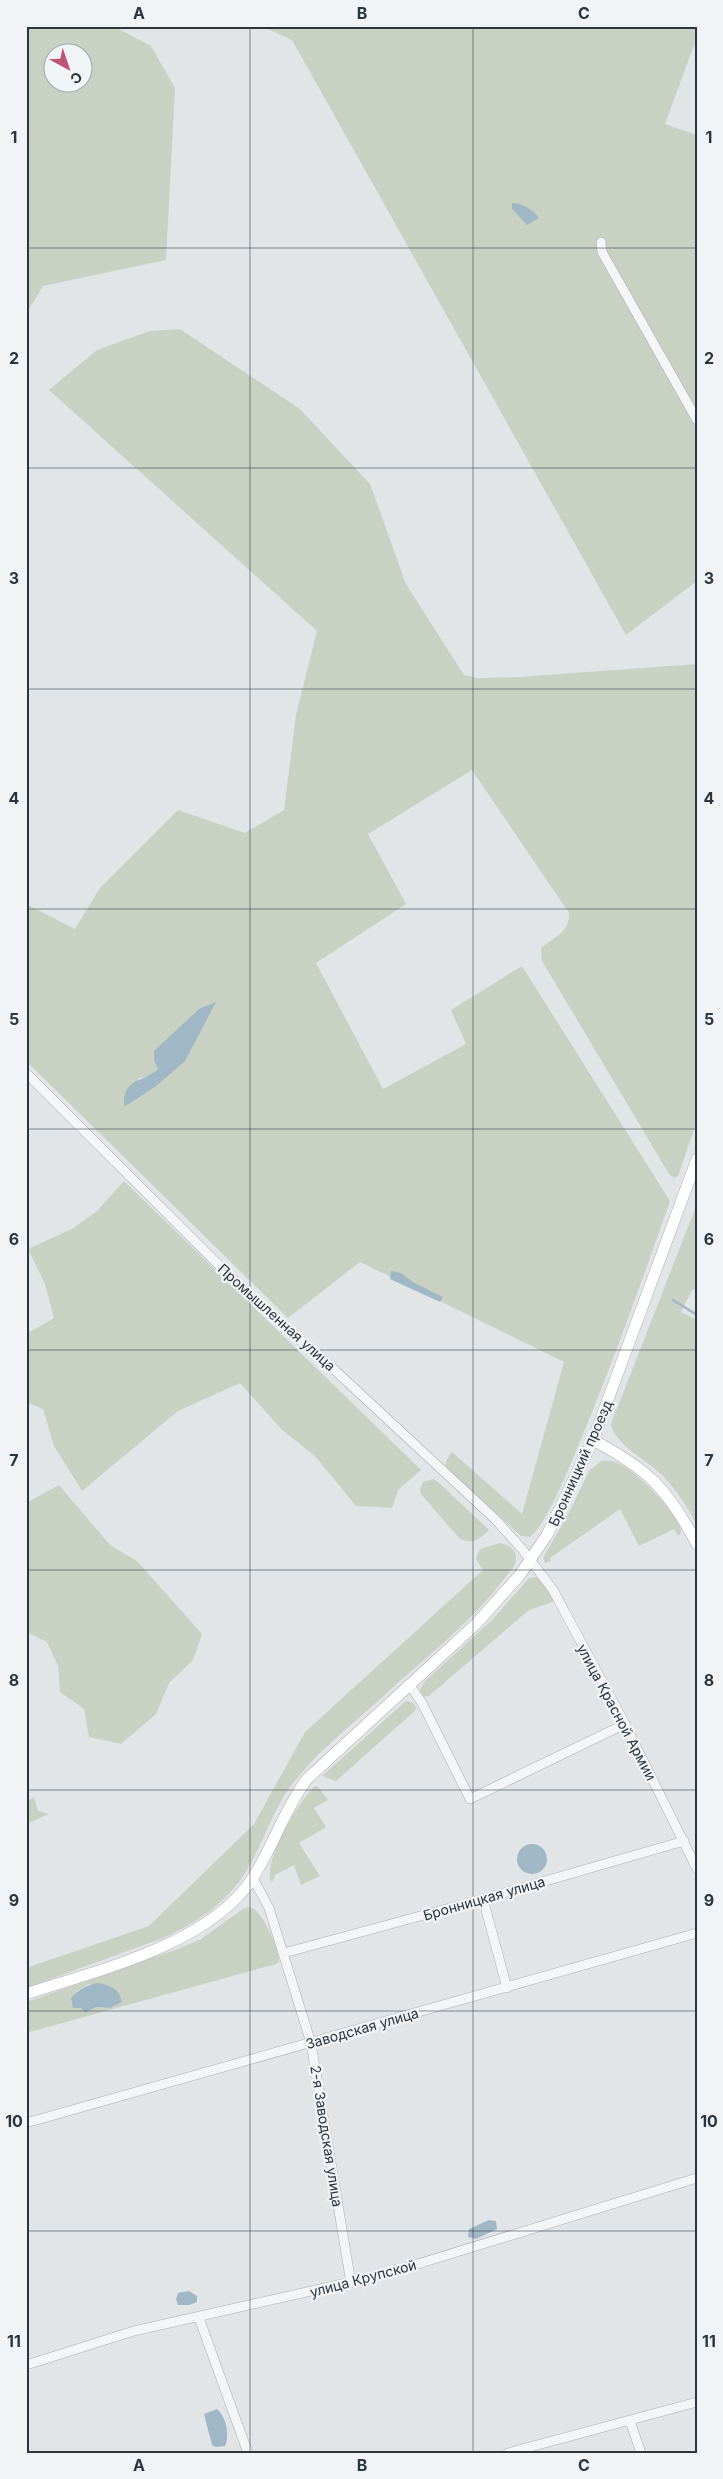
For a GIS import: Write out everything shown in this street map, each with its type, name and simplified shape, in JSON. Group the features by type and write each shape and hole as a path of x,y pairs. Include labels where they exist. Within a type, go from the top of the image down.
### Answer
{"main road":[{"name":"Бронницкий проезд","path":"253,1878 287,1809 308,1779 498,1601 530,1559 562,1507 593,1440 697,1159"},
{"path":"593,1440 643,1469 683,1518 697,1544"},
{"path":"26,1994 162,1947 188,1935 230,1904 253,1878"}],"street":[{"path":"601,242 602,252 697,420"},
{"name":"Промышленная улица","path":"26,1073 254,1300 327,1363 488,1513 530,1559"},
{"name":"улица Красной Армии","path":"530,1559 553,1590 625,1724 697,1869"},
{"path":"410,1684 422,1703 470,1798 625,1724"},
{"name":"Бронницкая улица","path":"284,1953 483,1899 684,1841"},
{"name":"2-я Заводская улица","path":"253,1878 269,1908 311,2042 351,2283"},
{"path":"483,1899 507,1988"},
{"name":"Заводская улица","path":"26,2123 697,1933"},
{"name":"улица Крупской","path":"26,2365 134,2332 351,2283 697,2178"},
{"path":"199,2318 248,2453"},
{"path":"508,2453 697,2402"},
{"path":"630,2421 641,2453"}],"shaded area":[{"path":"26,26 113,26 151,46 175,88 166,260 43,286 26,314"},
{"path":"261,26 697,26 697,37 665,124 697,135 697,581 626,635 292,40"},
{"path":"180,329 300,409 370,484 406,584 464,675 478,678 519,677 697,664 697,1121 678,1176 674,1178 669,1174 542,961 541,948 564,930 569,920 569,913 472,770 368,834 406,904 316,963 383,1089 466,1044 451,1010 522,966 670,1201 611,1365 572,1461 548,1513 530,1537 521,1536 445,1467 447,1459 452,1452 522,1514 564,1362 360,1262 288,1318 26,1061 26,904 75,929 100,888 178,810 245,833 284,810 296,715 317,631 49,390 97,350 150,331","holes":["154,1060 184,1061 155,1087 124,1107 139,1078 150,1076 158,1069"]},
{"path":"124,1181 421,1470 398,1490 392,1508 356,1506 315,1456 282,1430 240,1383 178,1411 82,1491 54,1446 43,1409 26,1402 26,1334 54,1318 45,1284 28,1249 72,1229 97,1211"},
{"path":"697,1204 697,1288 692,1290 681,1312 697,1320 697,1525 682,1499 663,1476 632,1452 618,1438 611,1424"},
{"path":"601,1461 611,1461 620,1464 647,1485 674,1516 681,1533 678,1536 674,1529 639,1546 620,1509 550,1558 551,1561 545,1563 543,1558 570,1511 589,1471"},
{"path":"433,1479 489,1530 479,1539 472,1541 459,1538 421,1494 420,1489 423,1482"},
{"path":"59,1485 110,1545 137,1561 202,1634 193,1660 169,1683 156,1714 121,1744 89,1737 84,1709 60,1692 58,1666 47,1642 26,1632 26,1503"},
{"path":"500,1543 514,1551 516,1560 513,1568 478,1610 312,1761 290,1787 278,1807 247,1870 221,1902 188,1926 163,1938 26,1988 26,1968 149,1926 254,1824 305,1732 483,1570 476,1559 480,1549"},
{"path":"535,1577 542,1580 555,1601 529,1610 429,1696 423,1697 420,1690 424,1682 492,1620 529,1578"},
{"path":"406,1701 413,1703 417,1709 336,1781 322,1776"},
{"path":"315,1786 318,1787 328,1800 314,1808 326,1827 299,1843 320,1876 301,1885 294,1865 275,1875 272,1883 270,1873 272,1861 283,1832"},
{"path":"34,1797 38,1811 49,1814 26,1824 26,1801"},
{"path":"250,1907 265,1922 276,1948 279,1962 276,1964 26,2033 26,2002 178,1949 201,1939 243,1909","holes":["89,1984 110,2008 96,2007 85,2013 81,2008 76,1992"]}],"water":[{"path":"512,203 520,204 534,212 539,218 527,225 512,209"},
{"path":"216,1002 185,1061 155,1087 124,1107 124,1097 130,1086 158,1069 154,1060 154,1051 199,1009"},
{"path":"391,1271 401,1273 413,1282 443,1297 440,1302 390,1279"},
{"path":"532,1844 543,1848 547,1859 543,1870 532,1874 521,1870 517,1859 521,1848"},
{"path":"98,1983 114,1988 121,1997 122,2002 110,2008 96,2007 85,2013 81,2008 73,2008 71,1998 74,1995 83,1988"},
{"path":"489,2220 496,2221 497,2229 476,2239 468,2237 469,2229"},
{"path":"189,2291 197,2296 197,2302 189,2305 178,2305 176,2299 178,2293"},
{"path":"217,2409 225,2421 227,2437 225,2446 216,2447 212,2445 204,2414"}],"waterway":[{"path":"673,1300 697,1315"}]}
